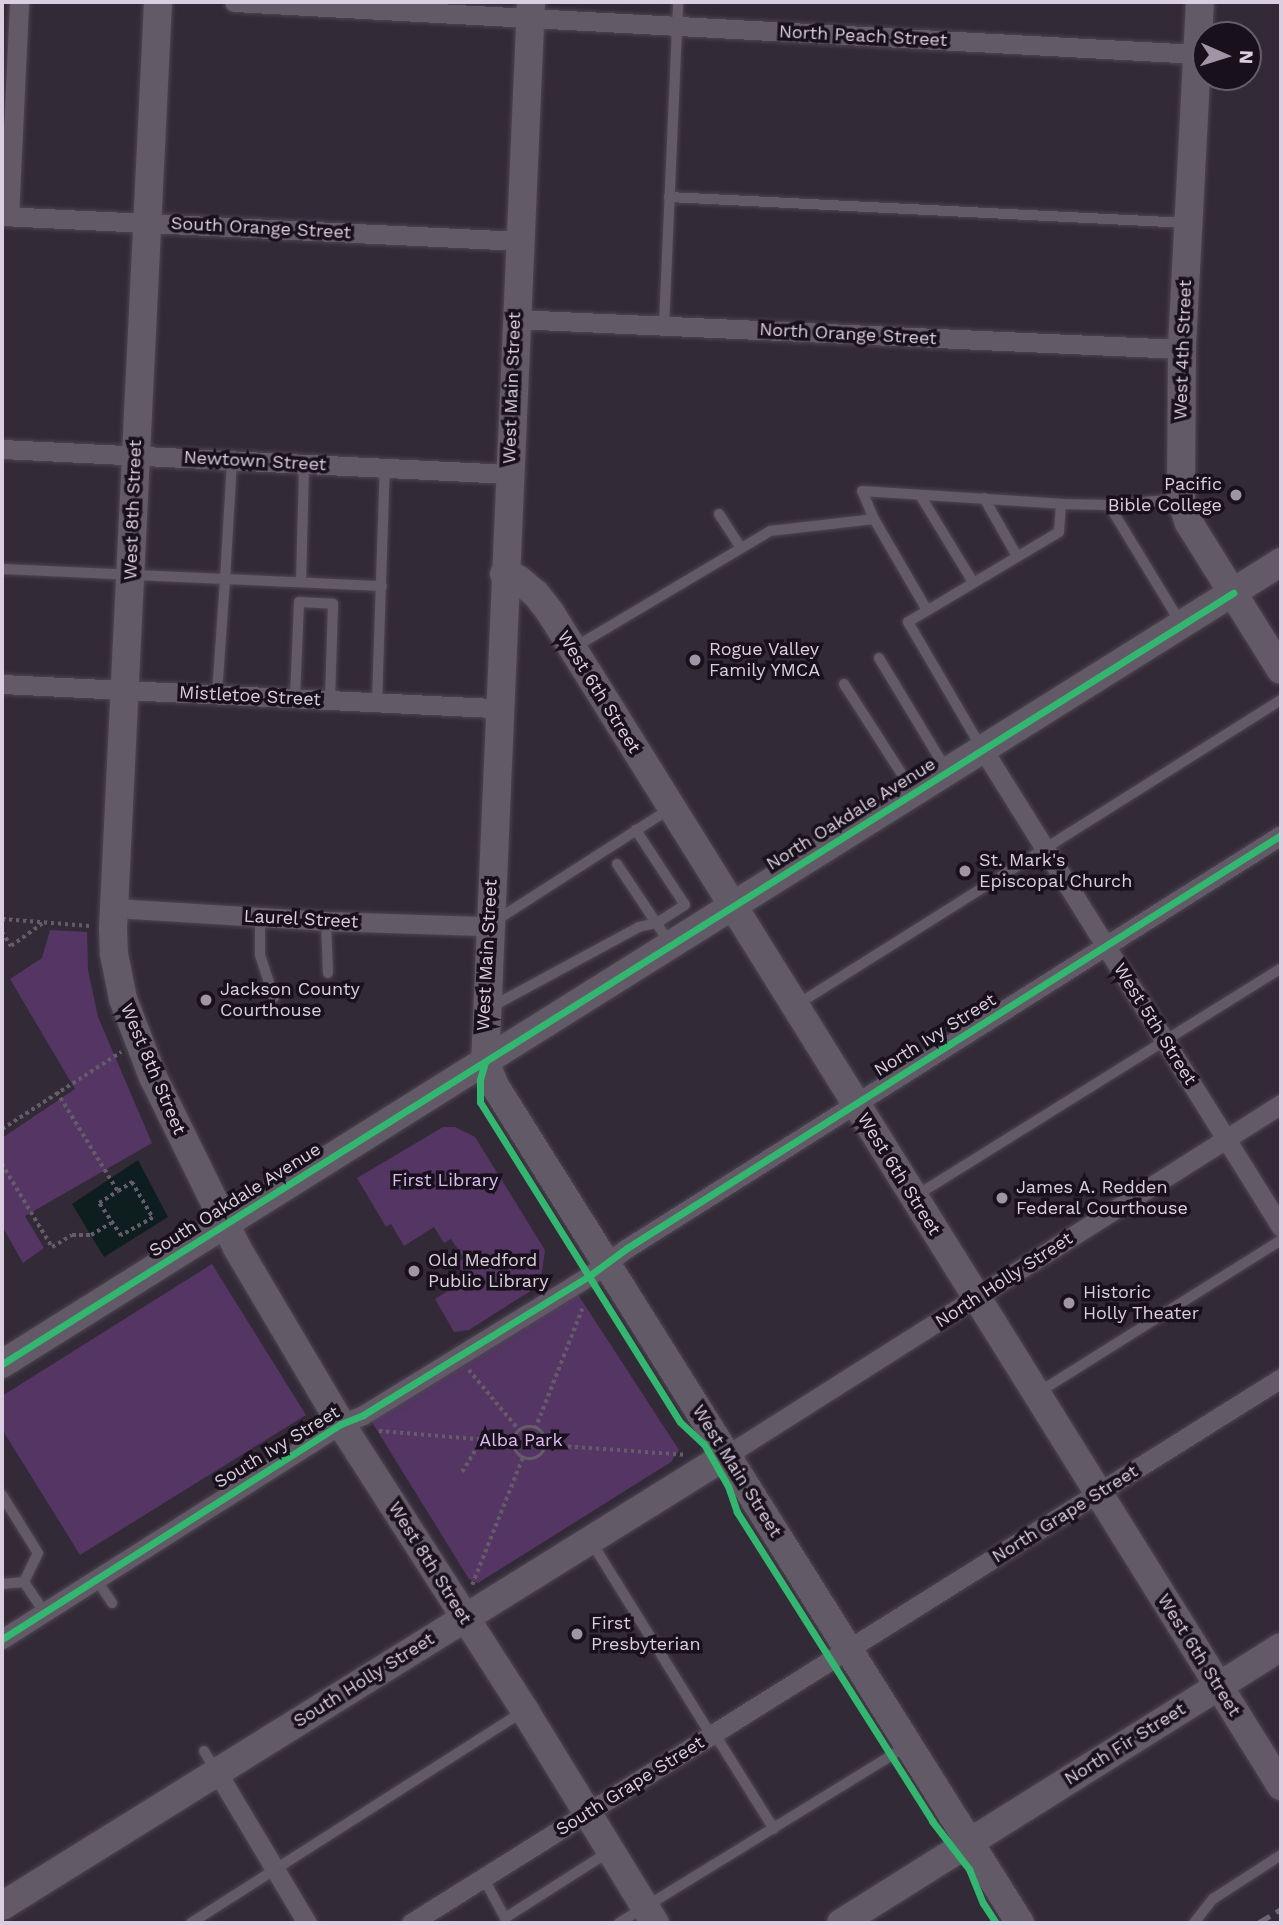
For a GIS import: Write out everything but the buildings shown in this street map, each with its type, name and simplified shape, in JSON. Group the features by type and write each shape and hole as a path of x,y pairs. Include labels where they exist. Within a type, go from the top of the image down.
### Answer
{"street":[{"path":"5,216 19,2"},
{"name":"West 8th Street","path":"158,2 114,918 114,954 123,999 138,1042 225,1225 341,1424 525,1711 650,1915"},
{"name":"North Peach Street","path":"234,2 531,10 677,27 1192,54"},
{"name":"West 4th Street","path":"1199,21 1200,2"},
{"name":"West Main Street","path":"531,10 488,926 485,1062 495,1086 1020,1923"},
{"name":"West 4th Street","path":"1194,91 1182,349 1181,499 1189,523 1281,670"},
{"name":"South Orange Street","path":"5,216 520,241"},
{"name":"North Orange Street","path":"515,319 1182,349"},
{"name":"Newtown Street","path":"2,449 509,474"},
{"name":"North Oakdale Avenue","path":"485,1062 664,934 732,905 984,751 1281,562"},
{"name":"West 6th Street","path":"505,574 518,579 536,594 572,648 1281,1786"},
{"name":"Mistletoe Street","path":"2,684 498,708"},
{"name":"West 5th Street","path":"984,751 1281,1227"},
{"name":"North Ivy Street","path":"606,1263 1281,835"},
{"name":"Laurel Street","path":"114,918 260,917 488,926"},
{"name":"South Oakdale Avenue","path":"2,1364 485,1062"},
{"name":"North Holly Street","path":"727,1455 1281,1104"},
{"name":"South Ivy Street","path":"2,1639 341,1424 373,1409 606,1263"},
{"name":"North Grape Street","path":"849,1650 1281,1378"},
{"name":"South Holly Street","path":"2,1906 210,1762 464,1618 727,1455"},
{"name":"North Fir Street","path":"841,1923 1281,1647"},
{"name":"South Grape Street","path":"411,1923 849,1650"},
{"path":"210,1762 307,1923"}],"lane":[{"path":"664,326 678,2"},
{"path":"669,197 1188,223"},
{"path":"217,694 232,460"},
{"path":"301,582 304,464"},
{"path":"377,702 385,467"},
{"path":"927,610 874,519 862,491 1061,504 1109,505 1181,499"},
{"path":"920,495 973,582"},
{"path":"984,498 1017,556"},
{"path":"984,751 908,622 1059,533 1061,504"},
{"path":"1109,505 1182,625"},
{"path":"719,514 741,548"},
{"path":"572,648 770,531 874,519"},
{"path":"2,569 382,586"},
{"path":"295,698 299,602 333,604 330,700"},
{"path":"879,658 948,772"},
{"path":"844,684 914,793"},
{"path":"795,1006 1281,700"},
{"path":"488,926 671,808"},
{"path":"636,831 685,905 664,934"},
{"path":"617,864 664,934"},
{"path":"260,917 260,955 274,998"},
{"path":"327,921 328,973"},
{"path":"485,1011 639,927 664,934"},
{"path":"914,1197 1281,968"},
{"path":"1036,1393 1281,1240"},
{"path":"2,1495 38,1553 24,1582"},
{"path":"590,1540 774,1829"},
{"path":"96,1579 111,1603"},
{"path":"2,1584 24,1582"},
{"path":"24,1582 44,1612"},
{"path":"191,1923 525,1711"},
{"path":"619,1923 650,1915 774,1829 908,1744"},
{"path":"484,1879 505,1918 611,1851"},
{"path":"1194,1923 1213,1899 1281,1855"}],"path":[{"path":"2,919 44,922 114,918"},
{"path":"2,932 10,946 44,922"},
{"path":"2,1129 138,1042"},
{"path":"57,1092 118,1191"},
{"path":"2,1164 52,1247 72,1235 90,1235 111,1223"},
{"path":"132,1182 153,1218 121,1236 99,1203 118,1191 132,1182"},
{"path":"535,1429 582,1309"},
{"path":"464,1364 519,1430"},
{"path":"519,1430 535,1429"},
{"path":"535,1429 547,1445 687,1455"},
{"path":"513,1443 519,1430"},
{"path":"379,1431 513,1443 523,1457"},
{"path":"462,1472 481,1440"},
{"path":"523,1457 540,1458 547,1445"},
{"path":"471,1588 523,1457"}],"green space":[{"path":"50,930 87,932 88,970 98,1017 152,1143 25,1216 44,1248 23,1263 2,1226 2,1138 75,1089 10,979 42,958"},
{"name":"First Library","path":"443,1127 455,1127 475,1137 545,1250 540,1285 469,1330 454,1332 435,1299 467,1279 457,1263 464,1258 451,1239 444,1243 434,1227 404,1246 391,1224 386,1227 357,1178"},
{"path":"212,1264 306,1415 80,1555 2,1429 2,1396"},
{"name":"Alba Park","path":"575,1290 679,1450 671,1462 478,1583 469,1579 370,1419"}],"shaded area":[{"path":"138,1160 168,1217 104,1257 72,1204"}],"railway":[{"path":"1258,1923 1281,1909"}],"cycle path":[{"path":"2,1364 1233,593"},
{"path":"2,1639 341,1424 363,1415 589,1276 627,1248 1281,835"},
{"path":"485,1062 480,1080 480,1102 680,1422 704,1444 728,1486 737,1512 932,1821 969,1869 983,1903 996,1923"}],"place":[{"name":"Pacific Bible College","path":"1236,495"},
{"name":"Rogue Valley Family YMCA","path":"695,660"},
{"name":"St. Mark's Episcopal Church","path":"965,871"},
{"name":"Jackson County Courthouse","path":"206,1000"},
{"name":"James A. Redden Federal Courthouse","path":"1002,1198"},
{"name":"Old Medford Public Library","path":"414,1271"},
{"name":"Historic Holly Theater","path":"1069,1303"},
{"name":"First Presbyterian","path":"577,1634"}]}
